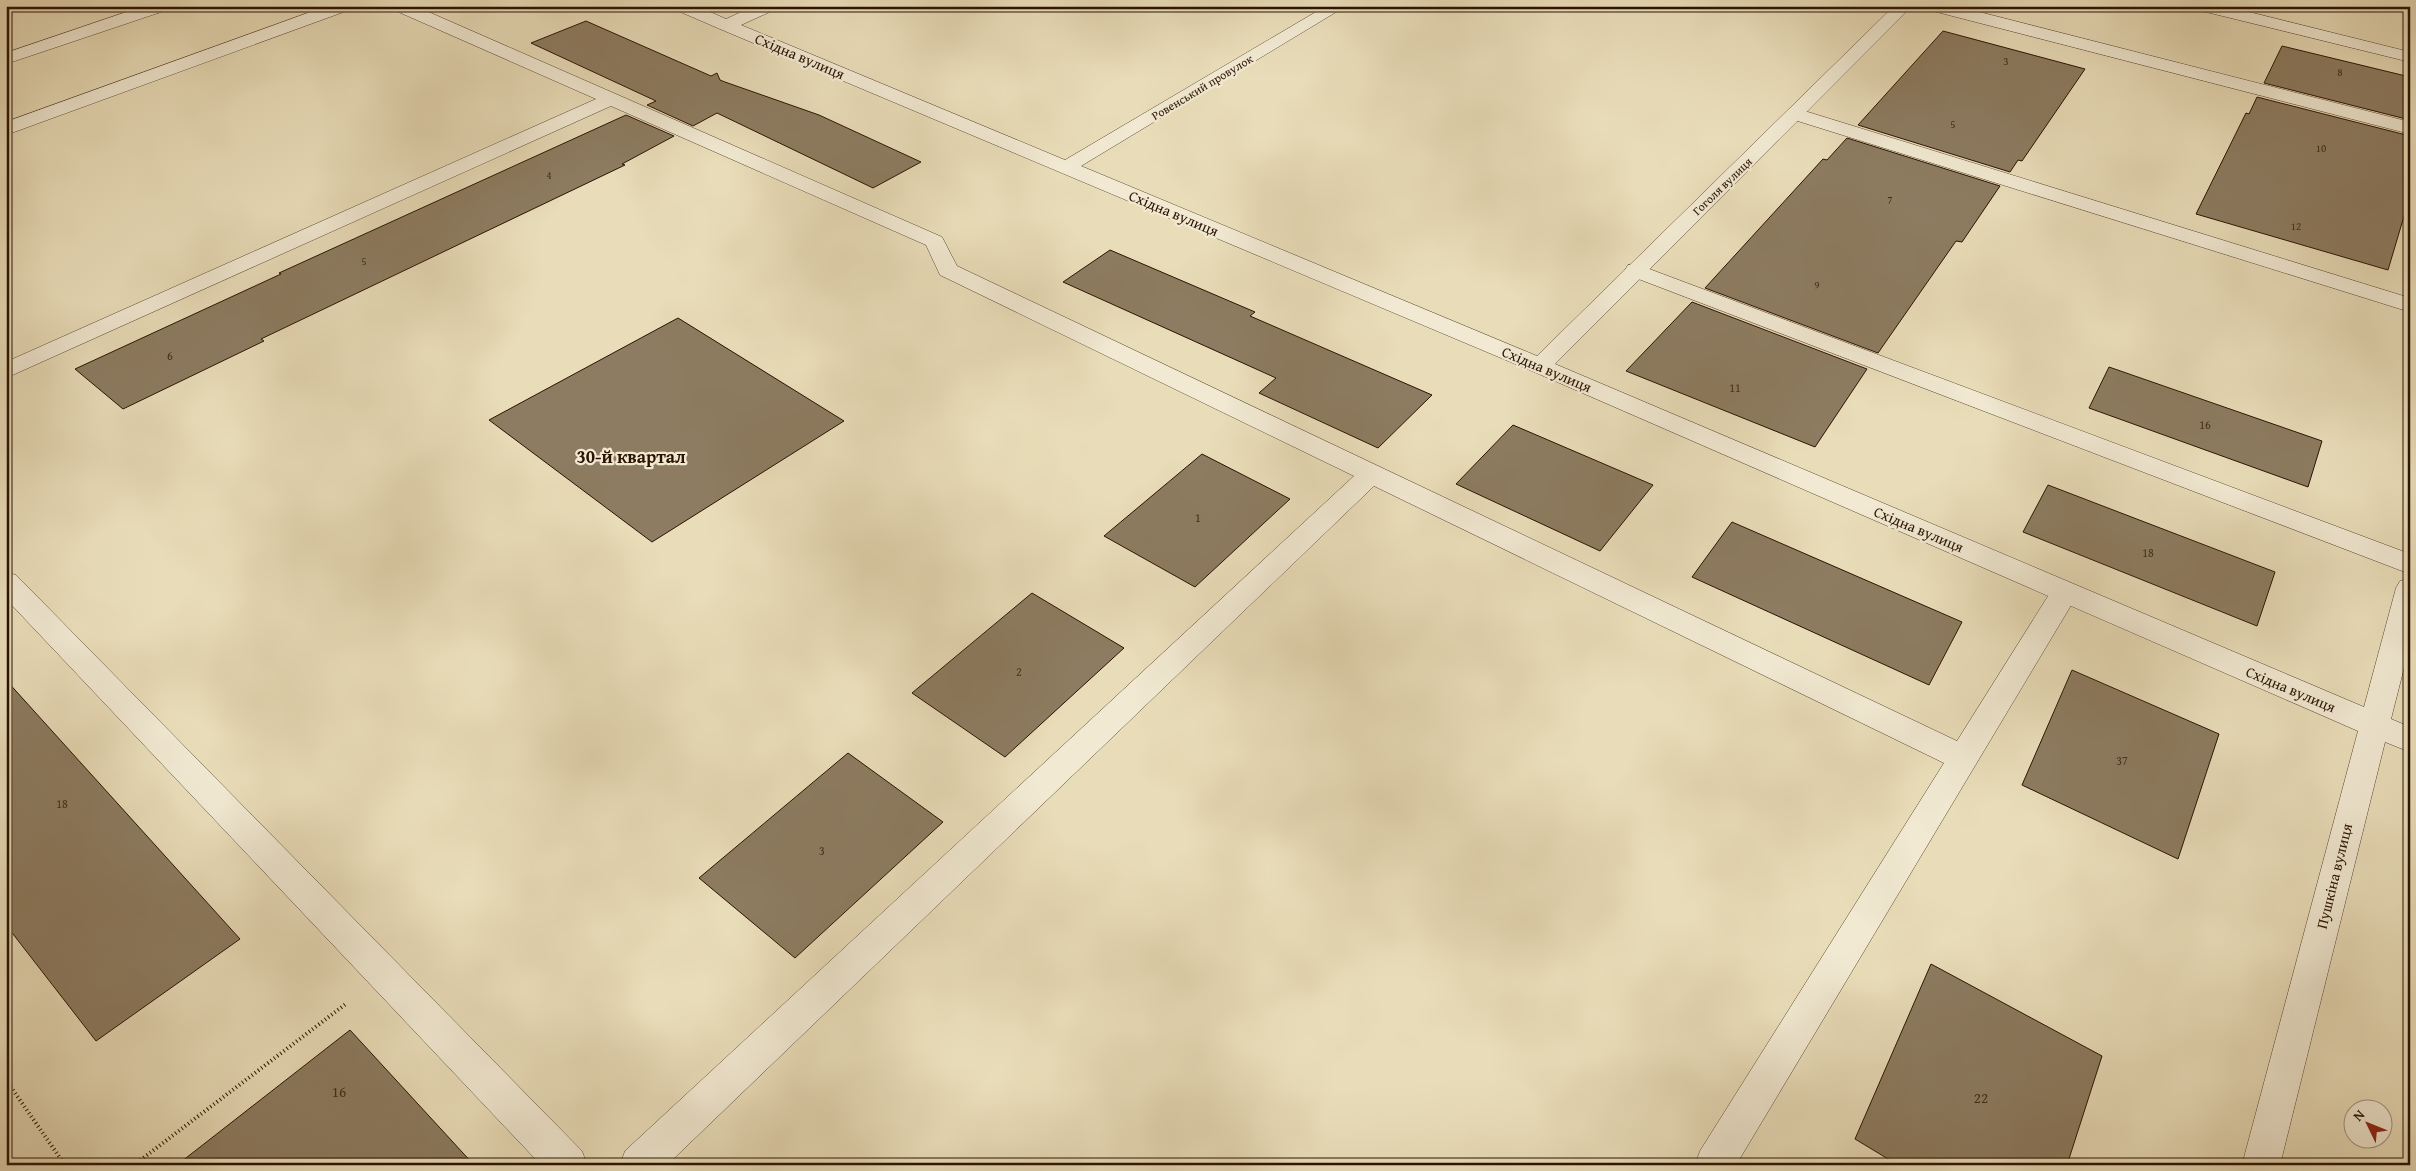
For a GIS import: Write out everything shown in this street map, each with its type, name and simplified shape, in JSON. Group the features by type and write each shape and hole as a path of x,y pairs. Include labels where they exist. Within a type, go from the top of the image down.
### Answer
{"street":[{"path":"6,59 161,6"},
{"path":"6,129 343,6"},
{"path":"400,6 935,240 948,270 1963,758"},
{"name":"Східна вулиця","path":"682,6 1540,366 2410,740"},
{"path":"726,25 768,6"},
{"name":"Ровенський провулок","path":"1065,168 1338,6"},
{"name":"Гоголя вулиця","path":"1540,366 1904,6"},
{"path":"1935,6 2410,128"},
{"path":"2204,6 2410,58"},
{"path":"6,370 611,99"},
{"path":"1795,114 2410,305"},
{"path":"1636,270 2410,564"},
{"path":"639,1165 1371,474"},
{"path":"6,582 568,1165"},
{"name":"Пушкіна вулиця","path":"2261,1165 2373,724 2410,588"},
{"path":"1714,1165 2065,592"}],"path":[{"path":"134,1165 385,975"},
{"path":"6,1080 65,1165"}],"building":[{"path":"586,21 711,76 717,73 720,80 819,115 921,162 873,188 717,113 693,126 647,105 656,101 531,43"},
{"path":"1943,31 2085,69 2022,161 2018,160 2010,172 1858,125"},
{"path":"2282,46 2410,77 2410,120 2264,83"},
{"path":"2257,97 2410,136 2410,196 2388,270 2196,214 2246,113 2249,114"},
{"path":"626,115 674,136 622,164 625,165 261,339 264,341 123,409 75,369 281,274 279,273"},
{"path":"1847,138 2000,186 1962,242 1956,241 1878,353 1705,288 1823,159 1827,160"},
{"path":"1110,250 1255,312 1250,316 1432,395 1378,448 1259,393 1276,378 1063,282"},
{"path":"1692,302 1867,369 1815,447 1626,371"},
{"path":"678,318 844,421 652,542 489,420"},
{"path":"2109,367 2322,441 2308,487 2089,408"},
{"path":"1513,425 1653,485 1600,551 1456,484"},
{"path":"1202,454 1290,499 1195,587 1104,536"},
{"path":"2048,485 2275,572 2257,626 2023,532"},
{"path":"1732,522 1962,622 1929,685 1692,577"},
{"path":"1032,593 1124,648 1005,757 912,693"},
{"path":"2072,670 2219,734 2178,859 2022,785"},
{"path":"6,680 240,939 96,1041 6,925"},
{"path":"848,753 943,822 795,958 699,878"},
{"path":"1931,964 2102,1056 2067,1165 1898,1165 1855,1139"},
{"path":"350,1030 474,1165 177,1165"}],"district":[{"name":"30-й квартал","path":"631,456"}]}
